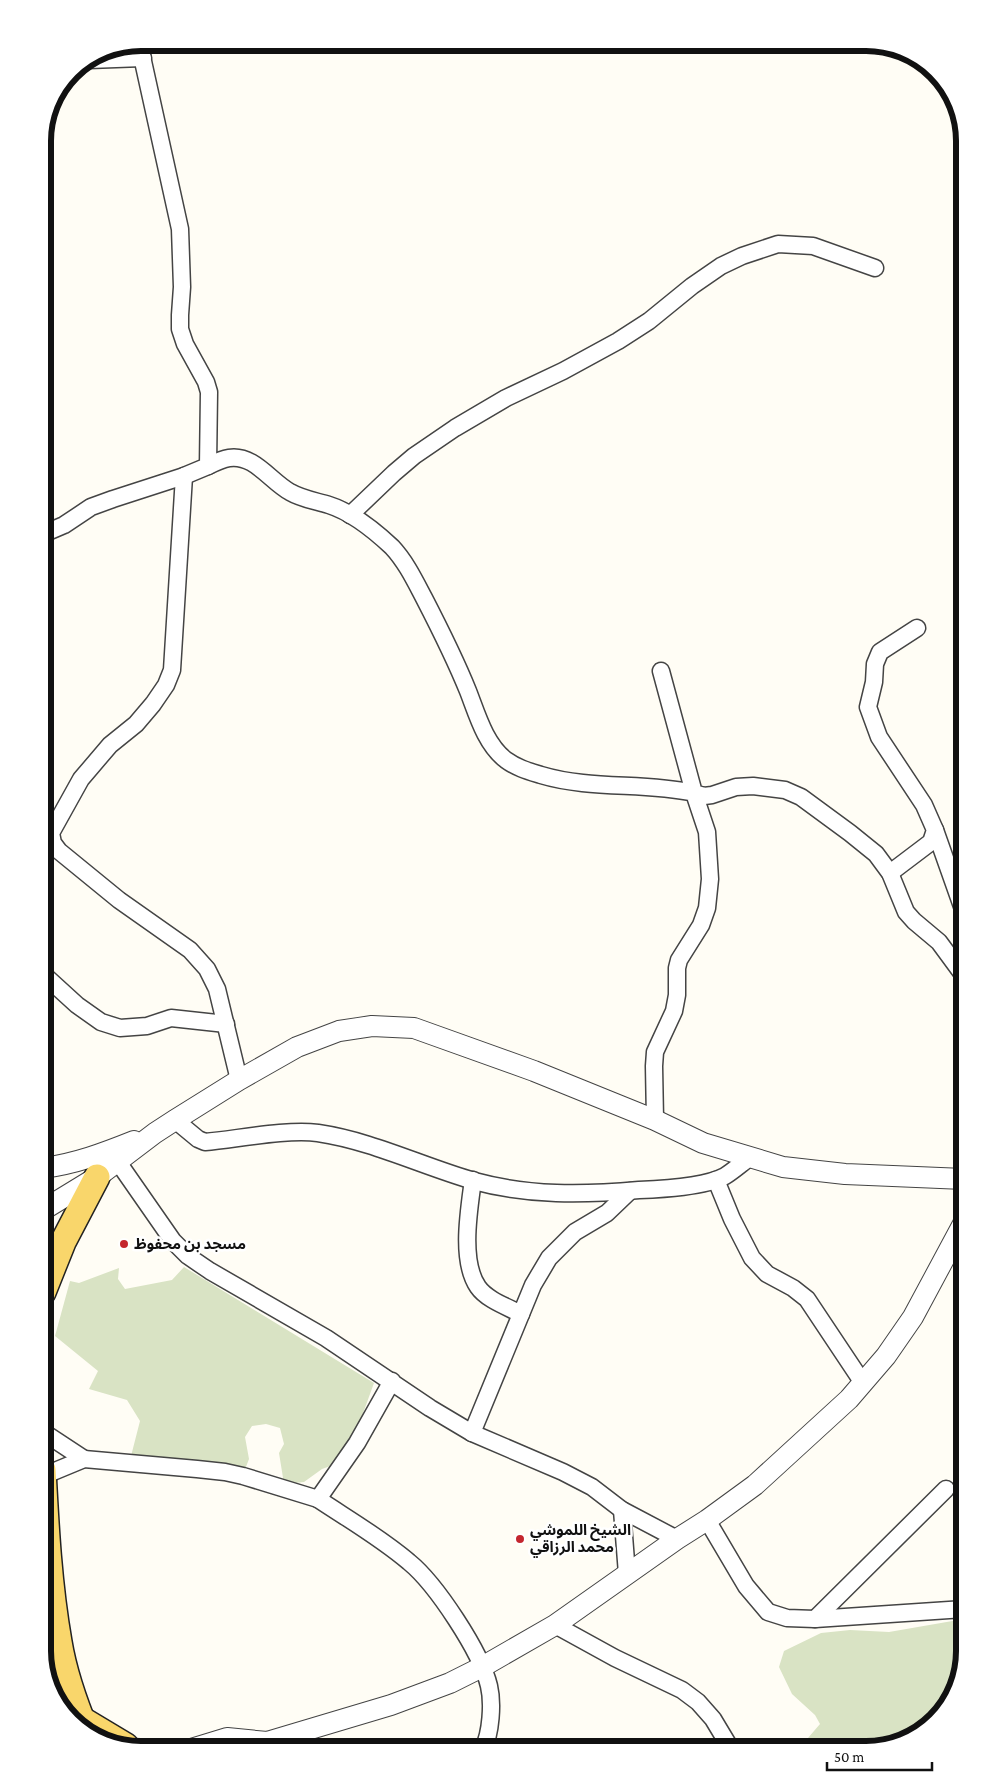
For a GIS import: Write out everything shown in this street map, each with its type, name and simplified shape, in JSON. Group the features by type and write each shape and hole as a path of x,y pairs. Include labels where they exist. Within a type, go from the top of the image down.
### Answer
{"main road":[{"path":"51,1271 63,1242 97,1177"},
{"path":"51,1576 59,1643 81,1717"}],"street":[{"path":"114,56 140,51"},
{"path":"141,51 180,229 182,287 180,328 185,344 206,382 209,392 208,466"},
{"path":"350,515 394,472 455,428 506,398 563,371 618,341 649,321 692,286 721,266 742,256 778,244 813,246 875,268"},
{"path":"51,531 64,525 91,507 113,498 184,476 228,458 240,458 252,462 277,484 291,493 331,505 350,515 392,548 406,565 437,622 456,661 482,726 493,745 505,759 521,769 569,781 677,789 704,796 736,787 753,786 785,790 801,797 876,854 890,873 906,912 940,942 956,965"},
{"path":"184,476 172,670 166,685 154,704 136,724 110,745 81,779 54,828 52,837 53,843 59,851 104,888 190,950 207,969 217,989 239,1080"},
{"path":"917,628 880,652 875,664 874,682 868,707 878,737 924,805 956,889"},
{"path":"655,1120 655,1052 674,1011 677,994 677,968 701,925 708,898 710,879 706,832 661,671"},
{"path":"890,873 931,842 935,830"},
{"path":"51,981 77,1005 101,1022 120,1028 147,1026 171,1018 226,1024"},
{"path":"51,1205 97,1177 175,1120 297,1047 339,1030 372,1026 414,1028 534,1071 655,1120 703,1143 783,1167 845,1174 956,1179"},
{"path":"175,1120 205,1142 290,1133 317,1133 376,1147 473,1180 500,1187 553,1194 585,1194 672,1188 716,1180 726,1176 749,1158"},
{"path":"51,1167 101,1154 155,1133"},
{"path":"118,1162 173,1241 188,1256 210,1271 326,1338 430,1408 472,1433 564,1472 592,1487 622,1510 677,1539"},
{"path":"473,1180 466,1246 471,1270 478,1287 487,1295 521,1314"},
{"path":"716,1180 732,1219 752,1258 767,1274 793,1288 808,1299 863,1383"},
{"path":"472,1433 533,1285 548,1258 575,1232 607,1213 630,1191"},
{"path":"273,1741 391,1705 450,1683 482,1667 555,1625 755,1485 849,1399 886,1356 913,1317 956,1240"},
{"path":"318,1499 357,1443 392,1381"},
{"path":"51,1438 84,1460"},
{"path":"51,1473 84,1460 225,1472 318,1499 394,1551 416,1569 444,1603 461,1628 482,1667 489,1686 492,1705 485,1741"},
{"path":"815,1619 946,1489"},
{"path":"622,1510 627,1574"},
{"path":"707,1520 746,1586 768,1612 788,1618 815,1619 956,1610"},
{"path":"555,1625 616,1658 682,1690 698,1702 713,1719 726,1741"},
{"path":"216,1741 226,1738 241,1741"}],"green space":[{"path":"184,1267 374,1383 354,1438 339,1463 322,1469 304,1482 284,1484 279,1453 284,1444 280,1428 266,1424 252,1426 245,1437 249,1459 244,1472 130,1460 140,1421 127,1400 89,1389 98,1371 55,1336 70,1281 79,1283 119,1268 118,1279 125,1289 172,1280"},
{"path":"956,1620 956,1650 953,1674 941,1701 925,1718 911,1729 894,1736 865,1741 805,1741 820,1724 815,1715 792,1694 779,1667 784,1651 821,1633 850,1630 889,1632"}],"place":[{"name":"مسجد بن محفوظ","path":"124,1244"},
{"name":"الشيخ اللموشي محمد الرزاقي","path":"520,1539"}]}
